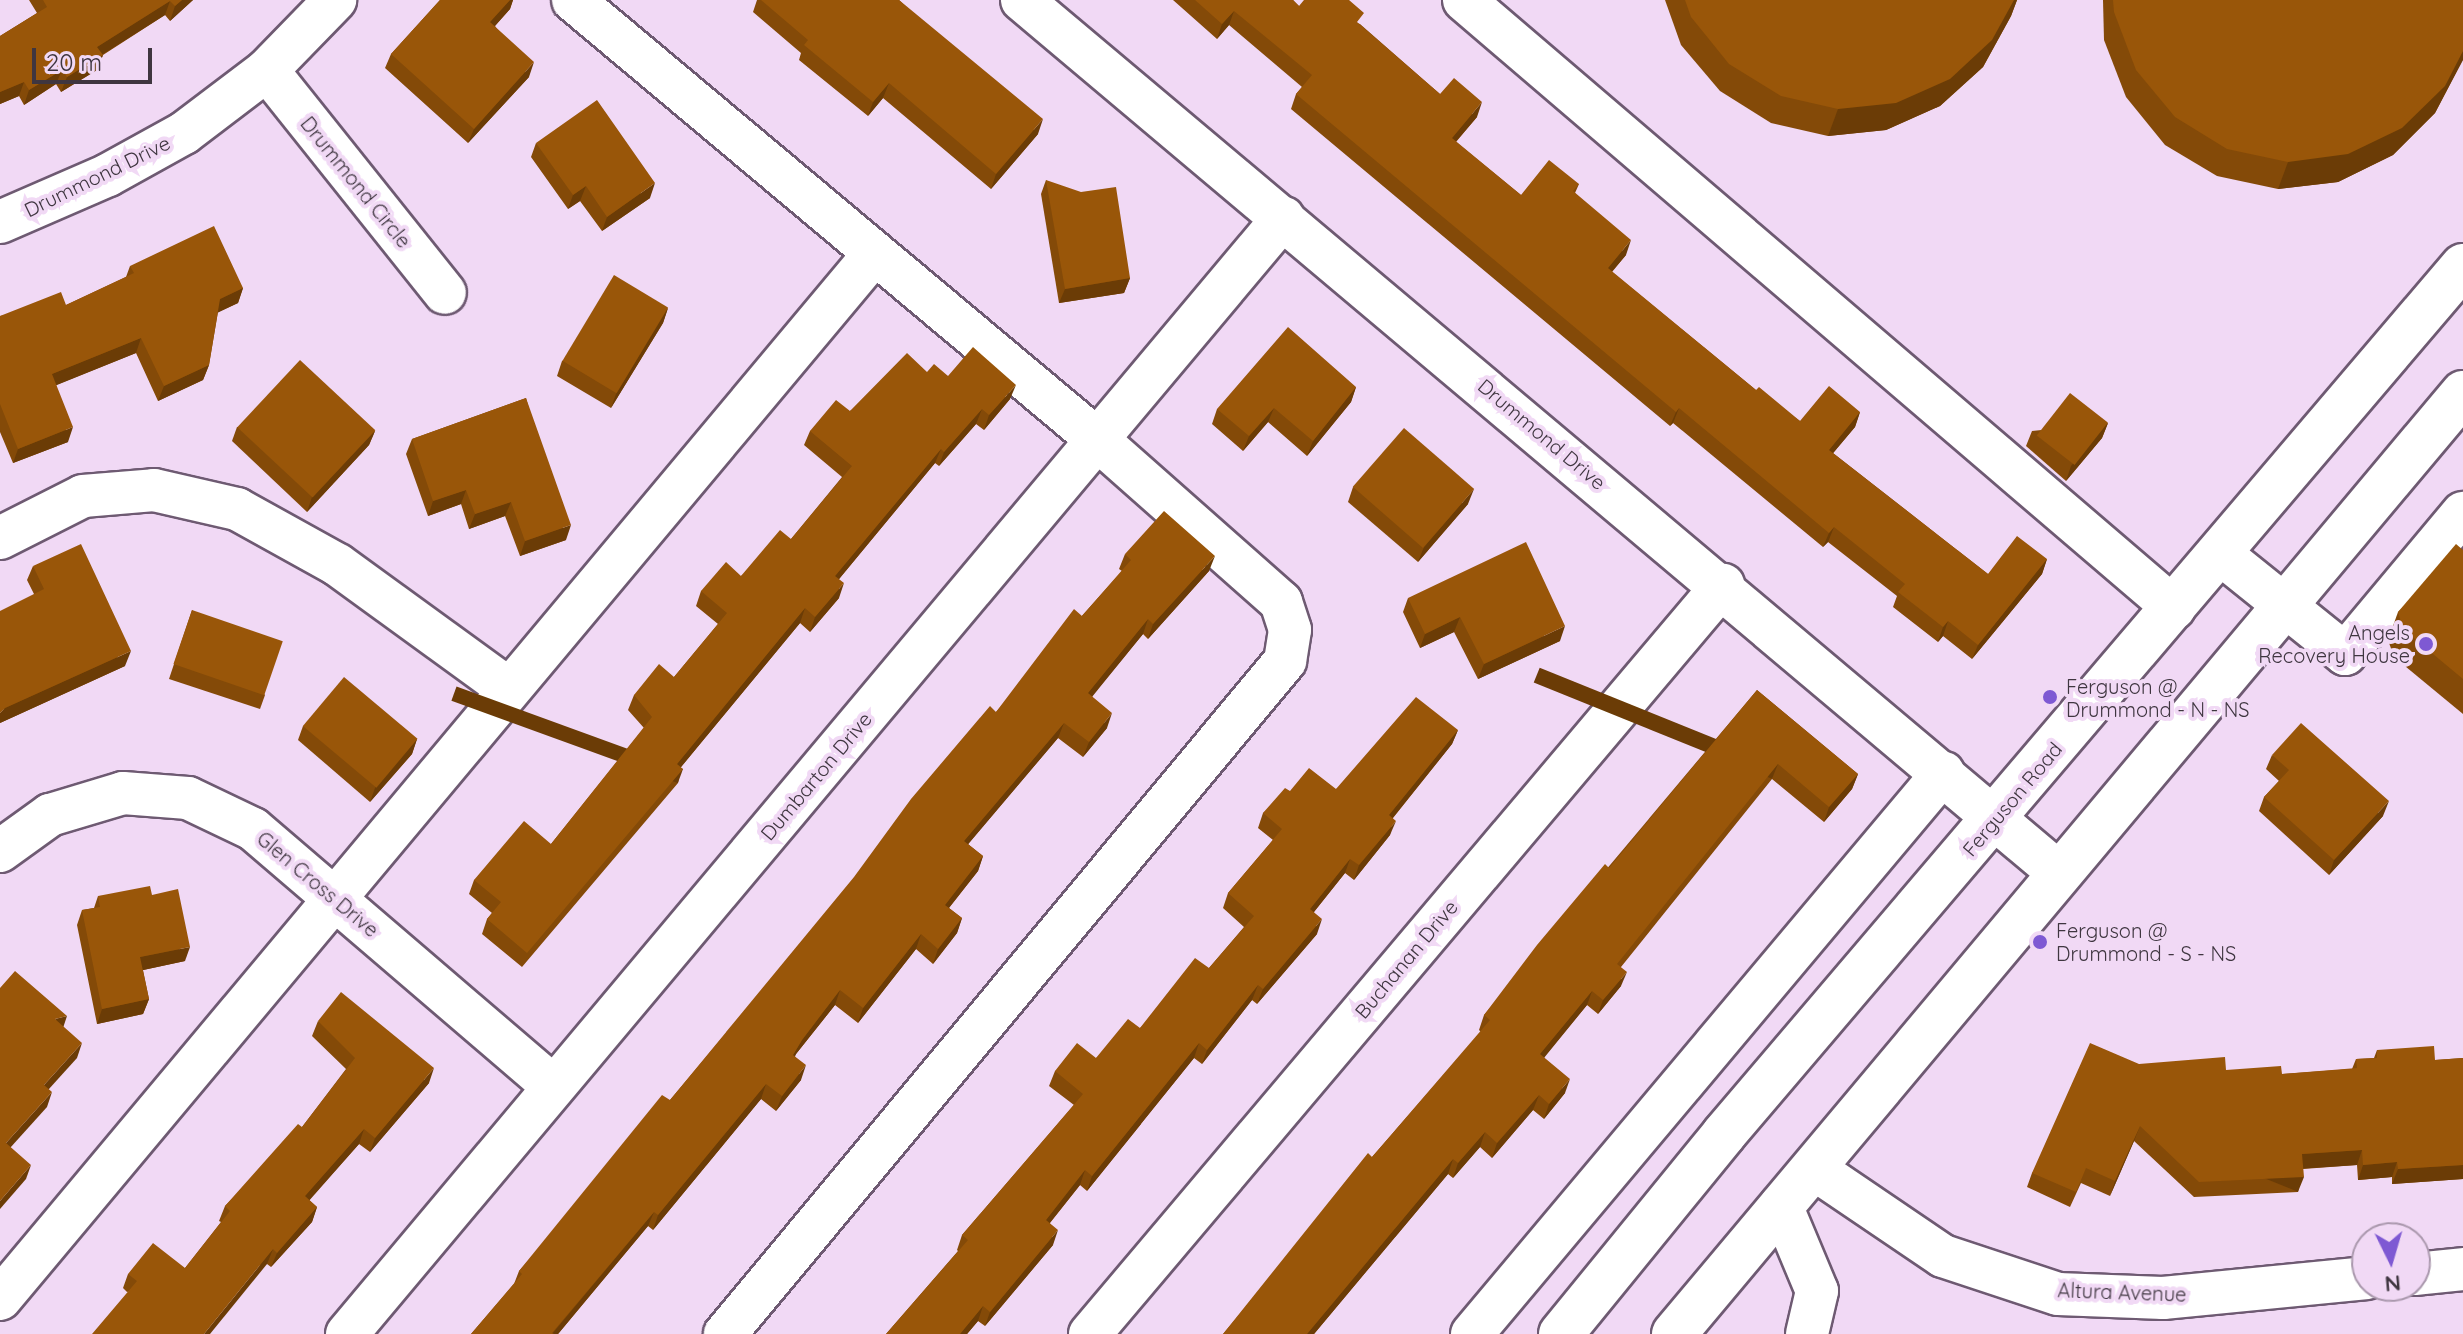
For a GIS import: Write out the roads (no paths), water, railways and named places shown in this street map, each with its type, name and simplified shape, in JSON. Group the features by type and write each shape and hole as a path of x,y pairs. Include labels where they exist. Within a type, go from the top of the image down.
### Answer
{"main road":[{"name":"Ferguson Road","path":"1561,1334 1724,1134 2222,555 2463,266"},
{"path":"1674,1334 2059,873 2460,402"}],"street":[{"name":"Drummond Drive","path":"0,222 108,175 184,133 267,70 335,0"},
{"path":"573,0 1099,441 1281,602 1290,630 1285,661 725,1334"},
{"name":"Drummond Drive","path":"1022,0 1723,585 2059,873"},
{"path":"1464,0 2174,608"},
{"name":"Drummond Circle","path":"267,70 445,293"},
{"name":"Dumbarton Drive","path":"347,1334 1283,218"},
{"path":"0,1299 333,896 874,254"},
{"path":"0,538 83,496 154,490 237,509 338,565 507,688"},
{"path":"2222,555 2286,610 2345,654 2463,513"},
{"name":"Buchanan Drive","path":"1090,1334 1723,585"},
{"path":"1472,1334 1943,773"},
{"name":"Glen Cross Drive","path":"0,851 50,815 123,793 188,798 253,829 554,1087"},
{"name":"Altura Avenue","path":"1813,1168 1943,1256 2058,1294 2163,1298 2351,1280"},
{"path":"1781,1205 1817,1291 1807,1334"},
{"path":"2431,1272 2463,1269"}],"place":[{"name":"Angels Recovery House","path":"2426,644"},
{"name":"Ferguson @ Drummond - N - NS","path":"2050,697"},
{"name":"Ferguson @ Drummond - S - NS","path":"2040,942"}]}
